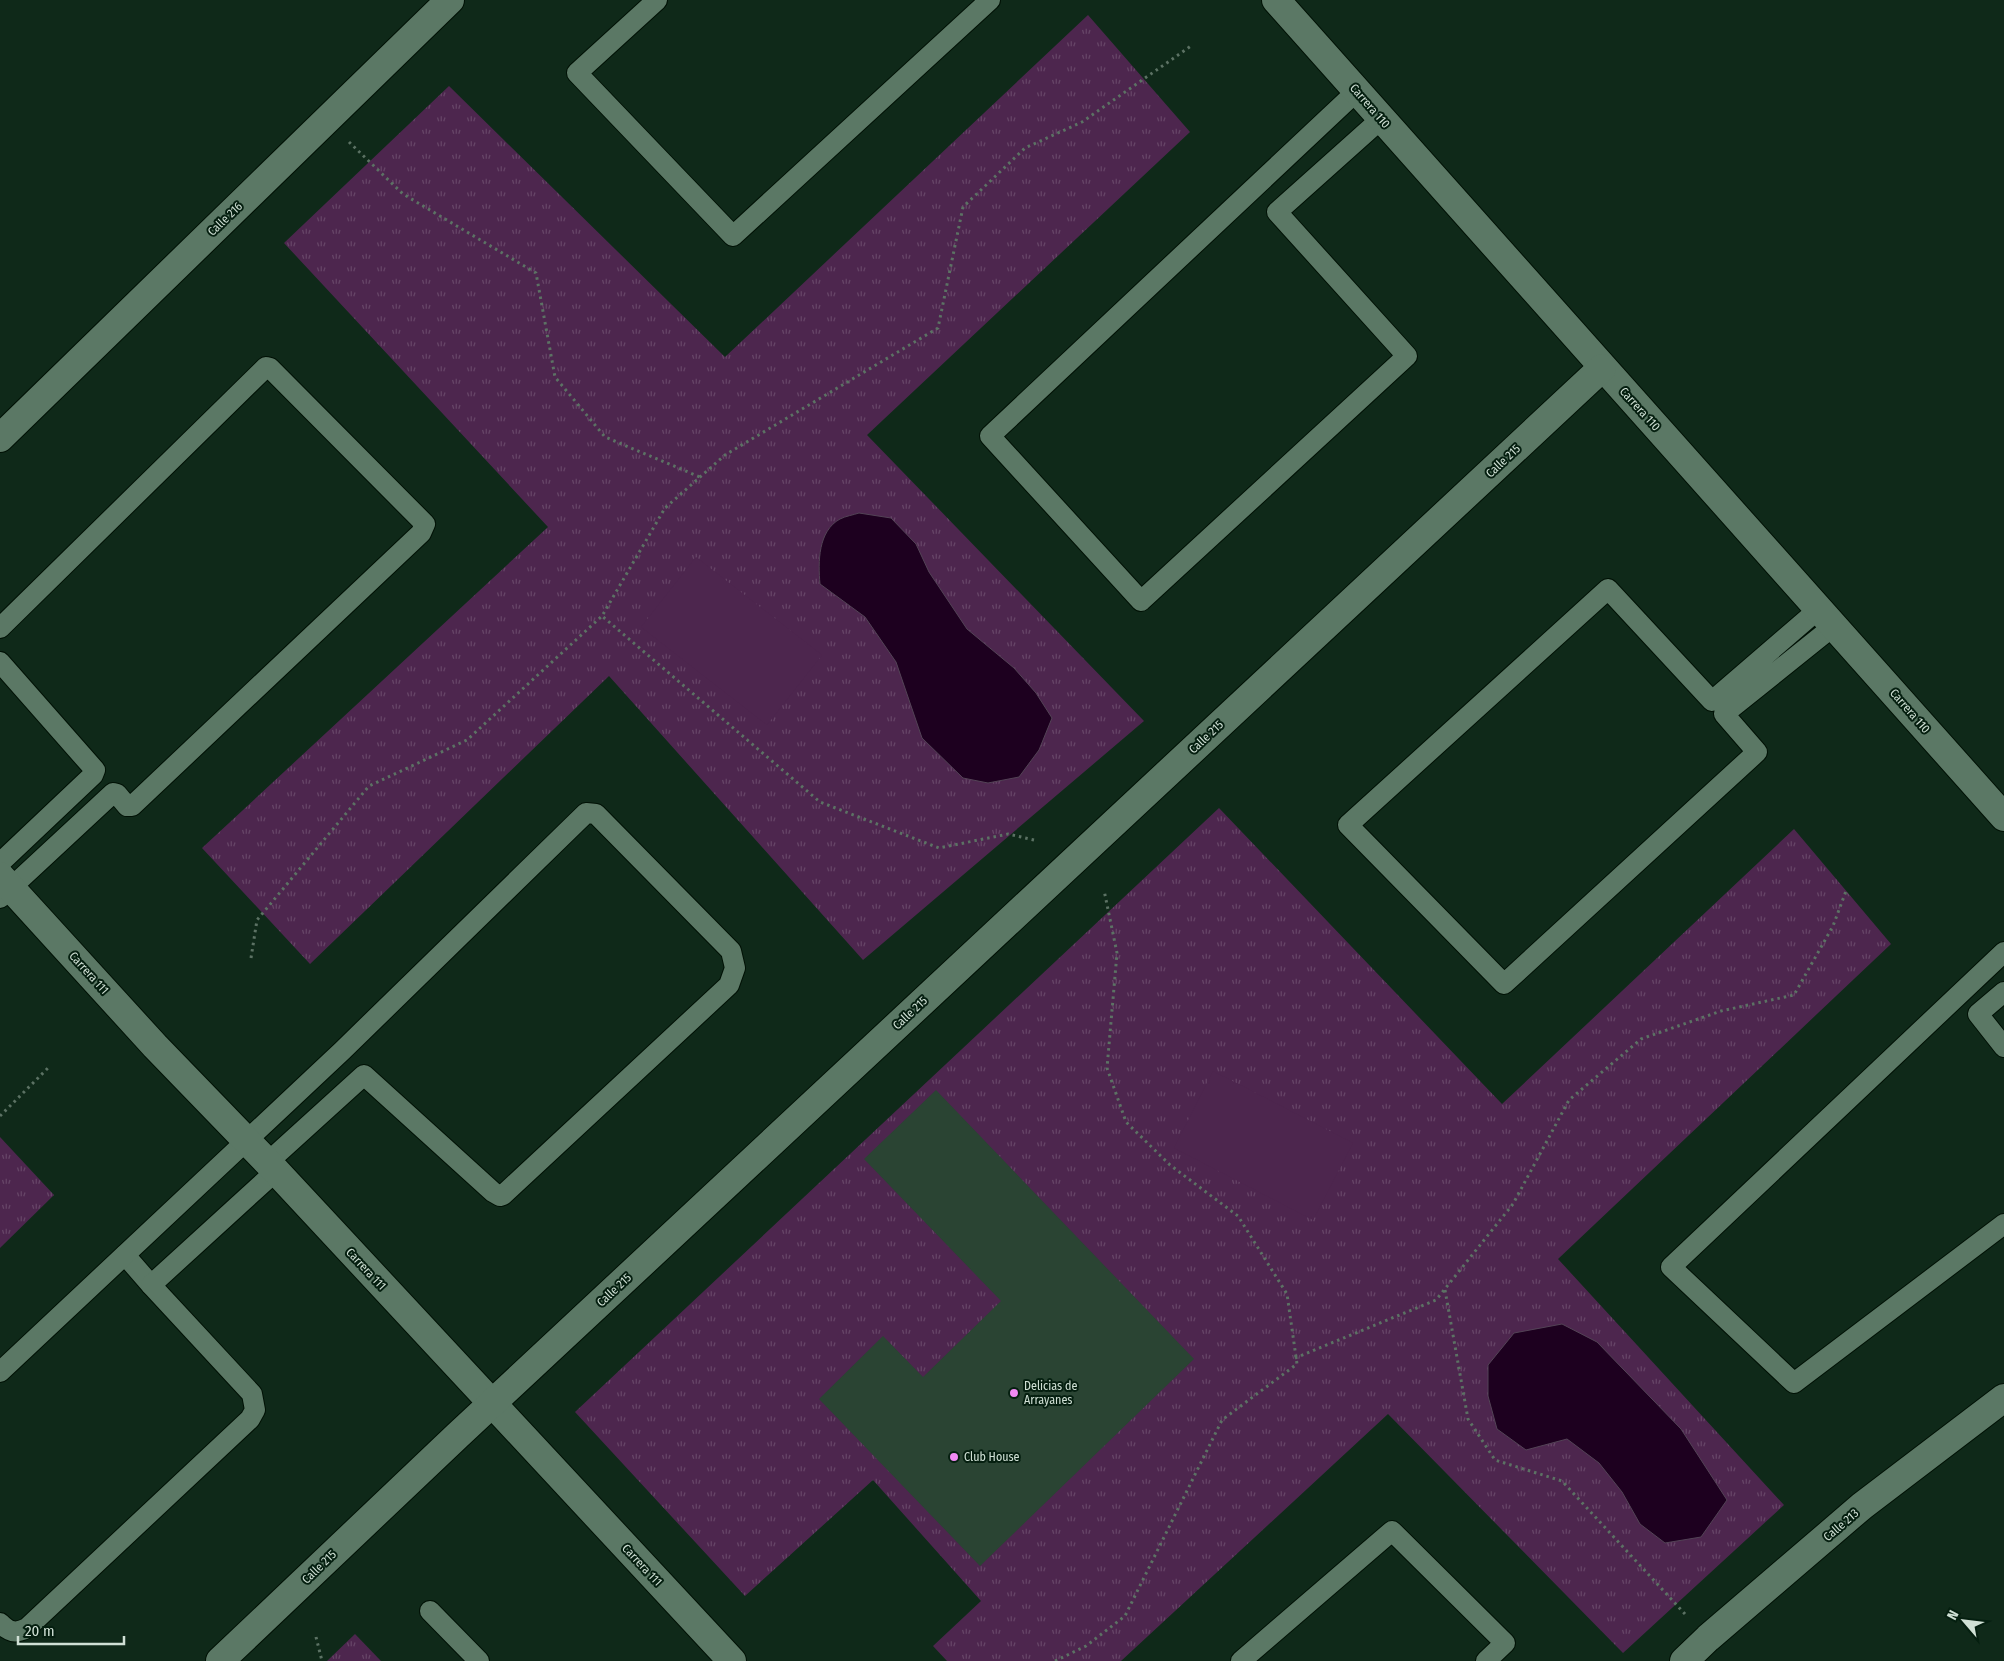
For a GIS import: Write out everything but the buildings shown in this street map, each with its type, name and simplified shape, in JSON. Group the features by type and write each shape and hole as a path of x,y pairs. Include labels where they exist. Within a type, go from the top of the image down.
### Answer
{"street":[{"name":"Calle 216","path":"0,438 450,0"},
{"name":"Carrera 110","path":"1276,0 2004,817"},
{"name":"Calle 215","path":"220,1661 492,1404 1602,368"},
{"name":"Carrera 111","path":"4,887 247,1141 732,1661"},
{"name":"Calle 213","path":"1684,1661 1862,1506 2004,1398"}],"lane":[{"path":"657,0 577,73 733,236 990,0"},
{"path":"1256,186 1277,212 1407,356 1141,600 990,436 1357,91"},
{"path":"1277,212 1381,119"},
{"path":"0,628 266,366 423,521 425,527 421,533 132,806 127,806 117,794 110,796 4,887"},
{"path":"1608,589 1718,708 1757,752 1504,984 1348,825 1608,589"},
{"path":"1718,708 1827,617"},
{"path":"0,662 95,770 93,775 0,863"},
{"path":"93,775 110,796"},
{"path":"0,1372 342,1051 586,812 596,814 731,951 735,968 728,985 500,1196 493,1192 364,1075 342,1051"},
{"path":"2004,952 1671,1268 1794,1383 2004,1224"},
{"path":"1978,1014 2004,992"},
{"path":"1960,994 2004,1048"},
{"path":"151,1284 364,1075"},
{"path":"0,1623 9,1632 18,1632 27,1628 243,1426 254,1410 252,1394 124,1255"},
{"path":"1241,1661 1392,1531 1504,1643 1486,1661"},
{"path":"430,1611 479,1661"}],"path":[{"path":"251,958 258,920 369,786 467,740 602,616 665,508 725,455 938,328 963,207 1025,148 1082,122 1191,46"},
{"path":"349,142 403,194 536,273 555,377 605,437 700,477"},
{"path":"602,616 820,802 939,848 1008,834 1034,840"},
{"path":"1055,1661 1086,1646 1125,1616 1222,1420 1296,1364 1287,1294 1238,1216 1170,1165 1126,1122 1107,1068 1118,953 1104,890"},
{"path":"1295,1358 1436,1300 1513,1204 1569,1100 1641,1039 1721,1011 1794,995 1833,926 1846,891"},
{"path":"0,1116 48,1068"},
{"path":"1445,1290 1468,1419 1495,1460 1562,1481 1687,1615"},
{"path":"316,1637 322,1661"}],"green space":[{"path":"1088,15 1190,132 867,435 1144,721 863,960 609,676 310,964 202,848 548,527 284,243 449,86 725,357"},
{"path":"696,557 822,655 767,725 641,627"},
{"path":"1219,808 1502,1104 1794,829 1891,944 1558,1259 1784,1505 1623,1653 1388,1414 1121,1661 947,1661 933,1646 981,1601 873,1480 745,1596 575,1412"},
{"path":"1213,1071 1353,1143 1313,1220 1174,1148"},
{"path":"0,1137 54,1195 0,1248"},
{"path":"355,1634 381,1661 327,1661"}],"shaded area":[{"path":"859,513 891,518 916,544 929,572 967,629 1014,668 1036,693 1052,718 1039,750 1019,777 988,783 963,778 922,738 896,662 865,617 820,584 821,548 827,531 840,519"},
{"path":"1562,1324 1597,1342 1681,1429 1727,1500 1701,1537 1665,1543 1640,1524 1622,1492 1599,1463 1567,1439 1526,1450 1497,1429 1488,1396 1488,1365 1514,1333"}],"place":[{"name":"Delicias de Arrayanes","path":"1014,1393"},
{"name":"Club House","path":"954,1457"}]}
